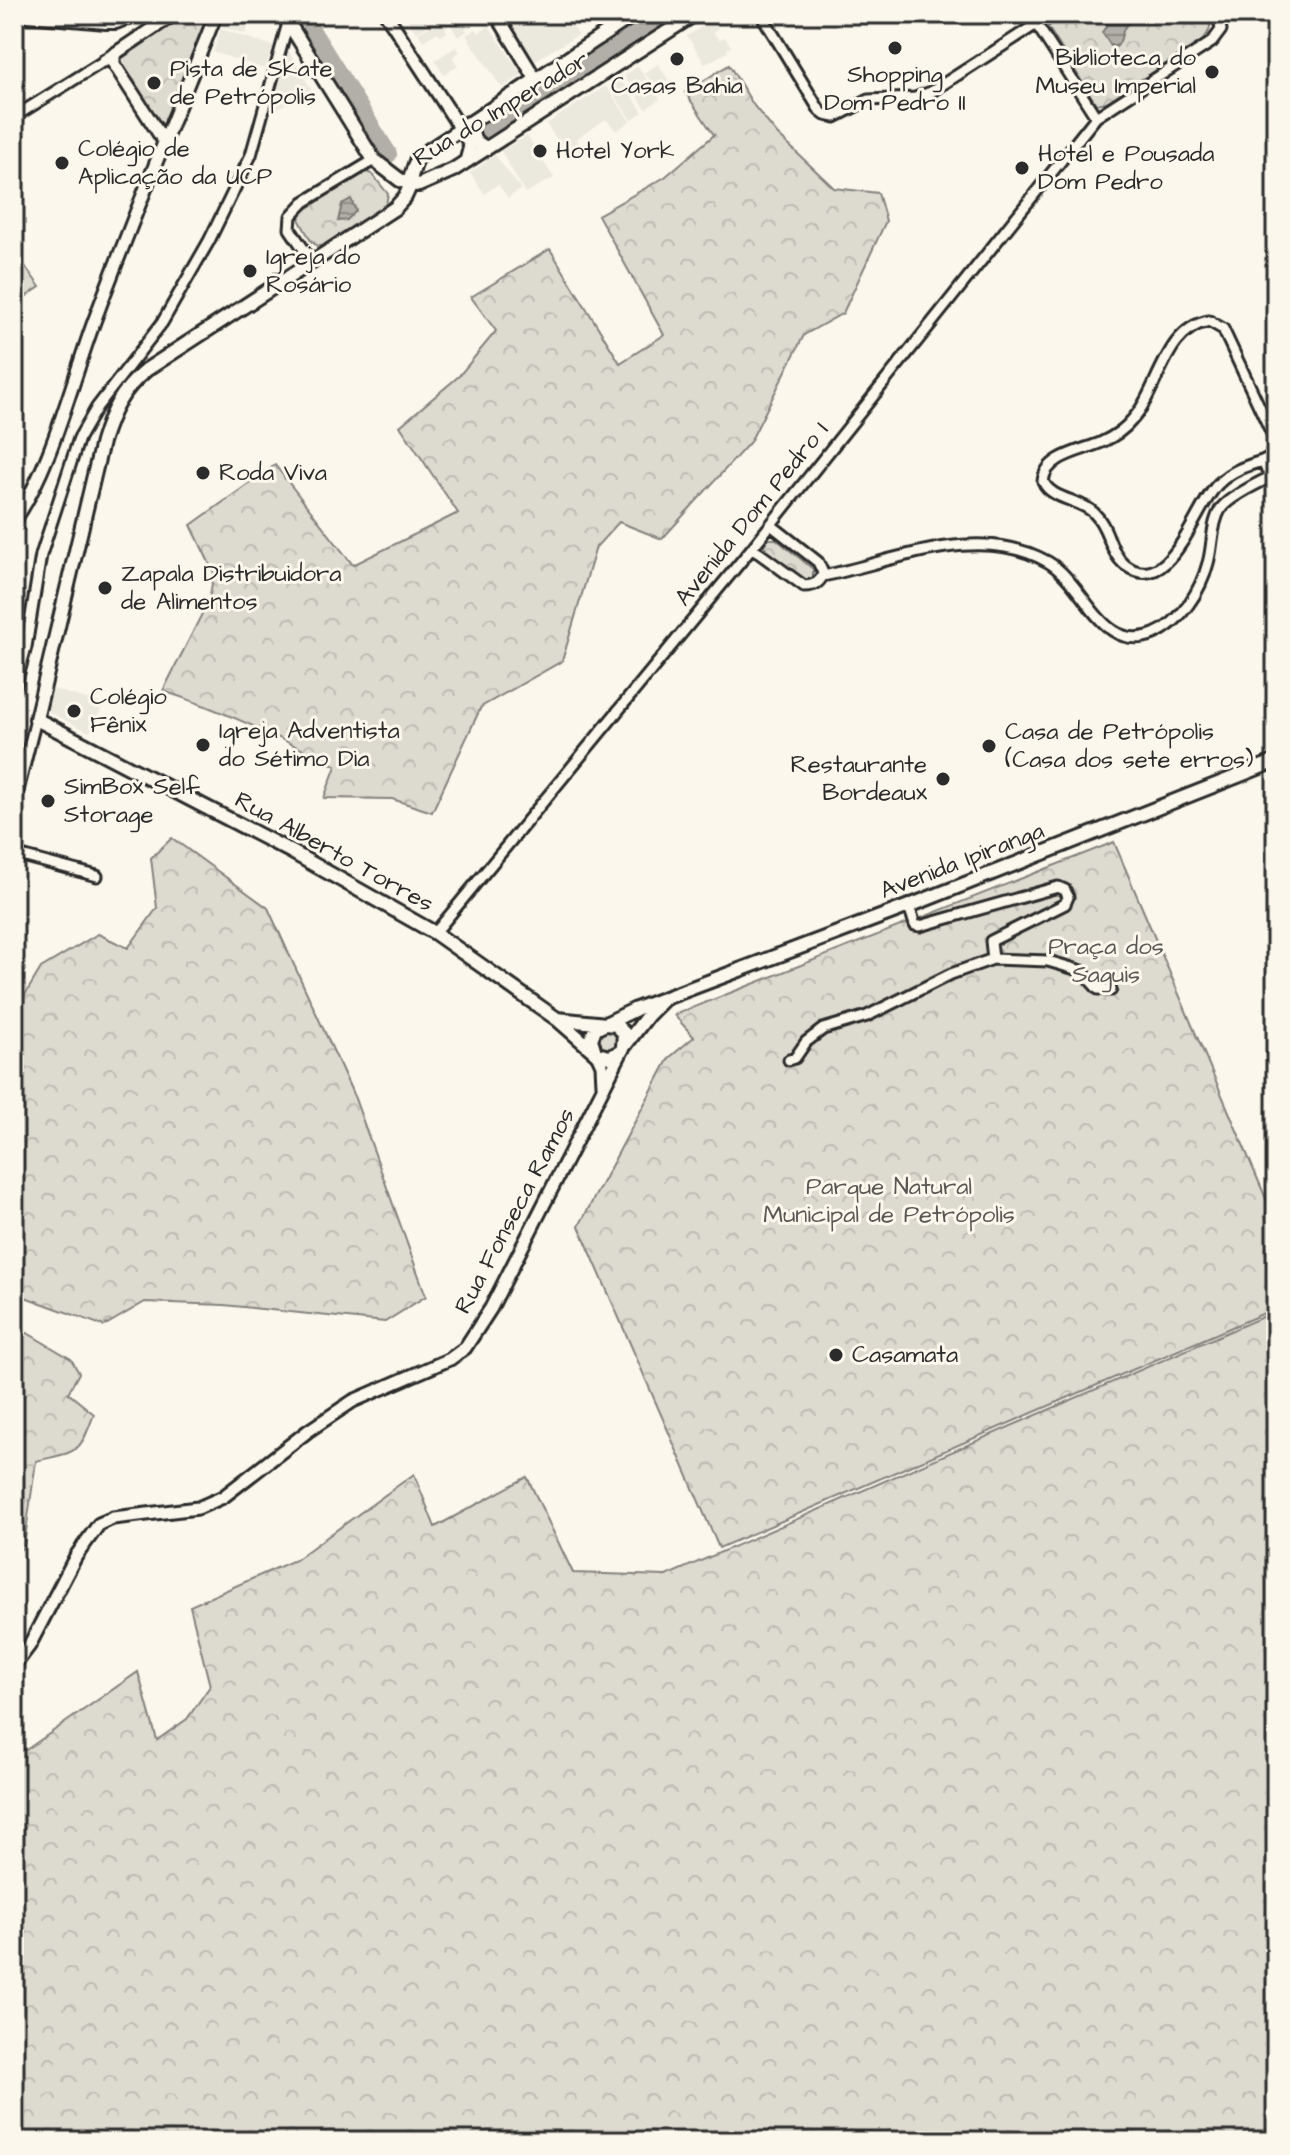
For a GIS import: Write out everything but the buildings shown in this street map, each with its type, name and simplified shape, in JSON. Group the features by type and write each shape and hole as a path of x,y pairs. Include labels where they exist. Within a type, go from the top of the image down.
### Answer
{"main road":[{"path":"16,14 116,22 135,14"},
{"name":"Rua do Imperador","path":"635,14 417,158 411,184 419,185 435,179 466,161 695,14"},
{"path":"36,719 102,442 119,397 146,370 395,208 411,184 400,180 374,160 285,18"},
{"path":"464,126 475,141 486,148"},
{"name":"Rua Alberto Torres","path":"36,719 290,851 435,933 557,1019 597,1054"},
{"name":"Avenida Ipiranga","path":"604,1024 1276,761"},
{"name":"Avenida Ipiranga","path":"623,1048 663,1000"},
{"name":"Rua Alberto Torres","path":"557,1019 604,1024"},
{"path":"611,1023 621,1028 625,1040 623,1048 610,1057 597,1054 592,1044 592,1034 604,1024 611,1023"}],"street":[{"path":"14,117 111,60 174,14"},
{"path":"14,521 28,501 44,464 95,319 215,14"},
{"path":"386,14 464,126 470,146 466,161"},
{"path":"496,14 535,78"},
{"path":"761,14 820,111 828,117 840,116 877,97 915,98 931,92 1052,14"},
{"path":"1030,14 1096,117"},
{"name":"Avenida Dom Pedro I","path":"435,933 771,525 1096,117 1212,42 1221,30 1216,14"},
{"path":"14,691 26,647 41,555 79,438 97,407 162,323 209,241 251,155 285,18"},
{"path":"111,60 165,143"},
{"path":"313,263 290,229 291,216 304,202 374,160"},
{"path":"1209,321 1223,329 1275,440 1270,457 1262,461 1237,470 1219,482 1207,496 1181,546 1168,562 1150,572 1135,571 1123,563 1095,513 1051,491 1043,481 1046,470 1062,457 1102,443 1126,427 1145,405 1166,357 1181,337 1201,322 1209,321"},
{"path":"752,548 804,586 816,584 823,576 934,549 972,546 1022,551 1049,563 1069,581 1104,624 1121,637 1134,639 1159,632 1179,615 1195,594 1208,565 1220,509 1274,476 1262,461"},
{"path":"771,525 818,562 823,576"},
{"path":"14,807 36,719"},
{"path":"14,854 97,876"},
{"path":"909,906 915,925 920,926 1048,888 1065,890 1068,897 1065,904 991,941 993,959"},
{"path":"789,1060 795,1058 806,1042 823,1029 867,1016 951,974 993,959 1048,961 1082,971 1098,989 1111,990"},
{"name":"Rua Fonseca Ramos","path":"14,1666 29,1646 76,1556 99,1524 113,1518 198,1508 223,1497 308,1431 353,1401 431,1369 465,1348 491,1308 623,1048"},
{"name":"Rua Fonseca Ramos","path":"597,1054 602,1065 603,1090"}],"shaded area":[{"path":"227,14 251,15 246,34 223,27"},
{"path":"404,14 440,14 442,17 431,23 428,19 424,22 426,27 416,33"},
{"path":"450,14 479,14 484,20 465,28 467,31 458,37 446,17"},
{"path":"501,14 566,14 578,35 529,64"},
{"path":"1110,14 1135,14 1123,30 1116,47 1111,46 1102,32"},
{"path":"444,18 449,26 445,28 447,32 441,36 438,32 423,41 418,33"},
{"path":"713,20 718,29 713,32 719,40 725,37 731,47 727,49 728,52 705,64 687,36"},
{"path":"489,26 522,75 502,88 466,35 476,29 479,33"},
{"path":"221,29 273,46 265,69 213,52"},
{"path":"456,47 460,52 452,57 458,66 444,75 435,60"},
{"path":"288,50 311,89 276,110 271,102 278,89"},
{"path":"658,64 669,81 656,90 645,73"},
{"path":"638,66 660,99 646,109 624,76"},
{"path":"620,78 643,112 631,120 608,86"},
{"path":"606,86 630,121 616,131 606,119 576,139 579,144 566,153 546,124"},
{"path":"527,136 554,178 525,193 501,151"},
{"path":"495,155 521,189 508,198 498,184 485,194 470,173"},
{"path":"351,199 356,211 347,220 338,221 342,204"},
{"name":"Colégio Fênix","path":"49,688 104,704 89,732 49,712"}],"green space":[{"path":"188,14 198,14 205,26 163,135 118,61"},
{"path":"1063,14 1209,14 1210,25 1202,41 1106,102 1096,104 1048,27"},
{"path":"729,65 754,106 777,134 834,188 878,193 886,221 843,313 804,335 750,442 662,539 619,522 596,547 562,661 481,707 432,812 392,799 324,798 336,766 229,716 163,691 209,600 214,573 191,525 275,465 353,565 458,513 400,426 459,376 496,331 471,297 550,249 620,363 664,335 598,215 665,177 714,135 685,92"},
{"path":"364,171 372,174 388,194 386,204 326,246 317,246 299,219 302,212"},
{"path":"14,251 40,287 21,300 14,290"},
{"path":"768,539 776,539 813,569 813,578 804,581 767,552 764,545"},
{"path":"172,838 268,908 354,1096 426,1296 385,1322 224,1305 145,1302 104,1326 14,1293 14,1006 23,998 41,968 98,934 128,948 157,908 151,858"},
{"name":"Parque Natural Municipal de Petrópolis","path":"1114,842 1276,1222 1276,1308 719,1548 579,1226 669,1058 694,1037 674,1015"},
{"path":"608,1030 616,1033 619,1041 616,1049 608,1052 600,1049 597,1041 600,1033"},
{"path":"1276,1311 1276,2141 1191,2141 1174,2131 1147,2141 14,2141 14,1746 26,1750 138,1672 157,1740 187,1719 210,1686 190,1606 295,1560 414,1474 435,1527 527,1477 573,1573 666,1576"},
{"path":"14,1325 71,1359 79,1373 68,1393 94,1414 75,1450 36,1461 24,1546 14,1556"}],"waterway":[{"path":"300,14 387,154"},
{"path":"480,132 665,14"}],"place":[{"name":"Shopping Dom Pedro II","path":"895,48"},
{"name":"Casas Bahia","path":"677,59"},
{"name":"Biblioteca do Museu Imperial","path":"1212,72"},
{"name":"Pista de Skate de Petrópolis","path":"154,83"},
{"name":"Hotel York","path":"540,151"},
{"name":"Colégio de Aplicação da UCP","path":"62,163"},
{"name":"Hotel e Pousada Dom Pedro","path":"1022,168"},
{"name":"Igreja do Rosário","path":"250,271"},
{"name":"Roda Viva","path":"203,473"},
{"name":"Zapala Distribuidora de Alimentos","path":"105,588"},
{"name":"Colégio Fênix","path":"74,711"},
{"name":"Igreja Adventista do Sétimo Dia","path":"203,745"},
{"name":"Casa de Petrópolis (Casa dos sete erros)","path":"989,746"},
{"name":"Restaurante Bordeaux","path":"943,779"},
{"name":"SimBox Self Storage","path":"48,801"},
{"name":"Casamata","path":"836,1355"}],"park label":[{"name":"Praça dos Saguis","path":"1106,961"}]}
